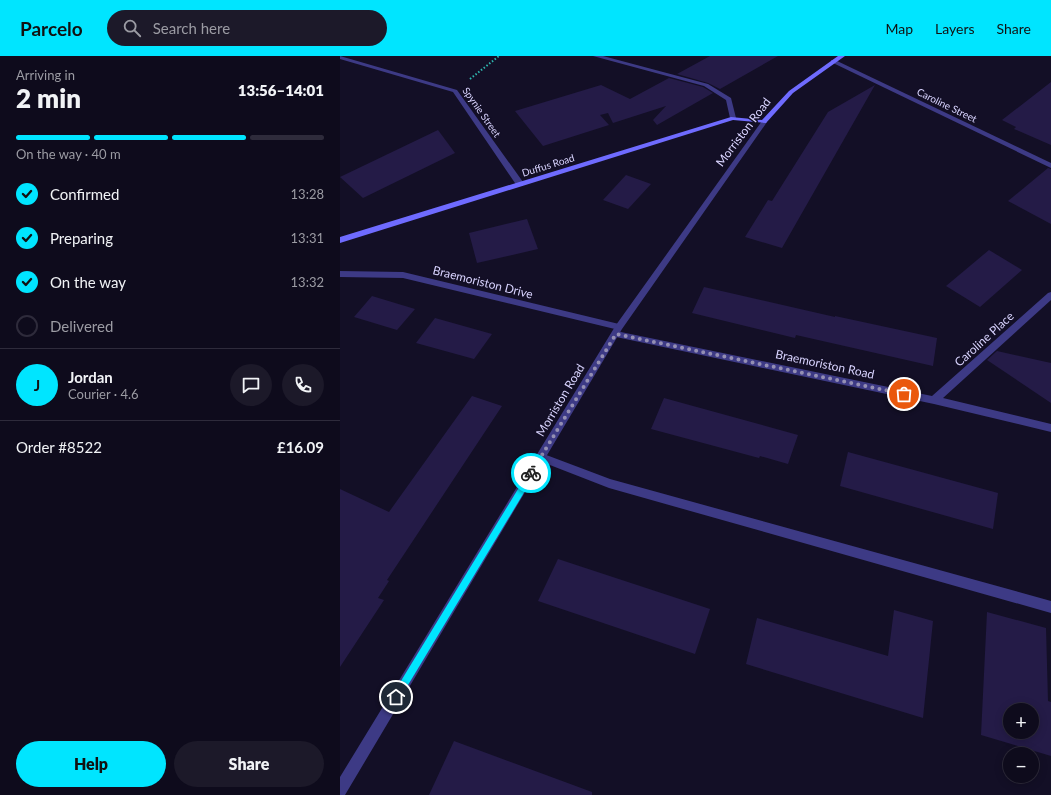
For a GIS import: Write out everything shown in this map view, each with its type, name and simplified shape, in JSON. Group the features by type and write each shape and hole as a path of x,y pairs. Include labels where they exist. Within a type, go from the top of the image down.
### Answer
{"main road":[{"name":"Morriston Road","path":"764,122 791,92 842,56"},
{"name":"Duffus Road","path":"340,240 733,118 764,122"}],"street":[{"path":"596,56 706,85 729,99 733,118"},
{"name":"Spynie Street","path":"340,57 455,90 520,184"},
{"name":"Caroline Street","path":"834,61 1051,166"},
{"name":"Morriston Road","path":"340,790 617,331 764,122"},
{"name":"Braemoriston Drive","path":"340,274 403,275 617,331"},
{"name":"Caroline Place","path":"934,400 1051,295"},
{"name":"Braemoriston Road","path":"617,331 934,400 1051,428"},
{"path":"541,457 609,483 1051,607"}],"path":[{"path":"455,90 499,56"}],"building":[{"path":"710,56 778,56 720,89 708,83 677,74"},
{"path":"669,78 703,87 713,93 657,125 653,120 666,106 613,123 608,113 600,115 609,125 543,146 515,111 601,85 630,99"},
{"path":"1051,82 1051,145 1014,129 1016,127 1002,120"},
{"path":"875,85 782,248 745,237 768,200 772,201 828,112"},
{"path":"438,130 455,153 363,198 340,177"},
{"path":"1048,168 1051,169 1051,224 1008,201"},
{"path":"626,175 651,184 628,209 603,200"},
{"path":"527,219 538,249 477,263 469,233"},
{"path":"989,250 1022,270 980,307 946,286"},
{"path":"704,287 835,317 937,338 933,366 796,335 795,338 692,313"},
{"path":"372,296 415,309 397,330 354,317"},
{"path":"435,318 492,334 474,359 416,343"},
{"path":"997,351 1051,363 1051,403 987,360"},
{"path":"472,396 502,406 387,580 389,581 378,598 384,600 340,667 340,489 389,512"},
{"path":"664,398 798,435 788,464 760,456 759,458 651,429"},
{"path":"848,452 998,493 993,529 840,486"},
{"path":"558,559 710,609 695,654 538,601"},
{"path":"894,610 933,621 923,718 746,664 757,618 888,656"},
{"path":"987,612 1046,628 1048,701 1051,702 1051,756 1039,752 1039,747 1021,747 981,735"},
{"path":"454,741 592,792 592,795 429,795"}],"way so far":[{"path":"531,473 616,334 904,394"}],"route":[{"path":"396,697 531,473"}]}
